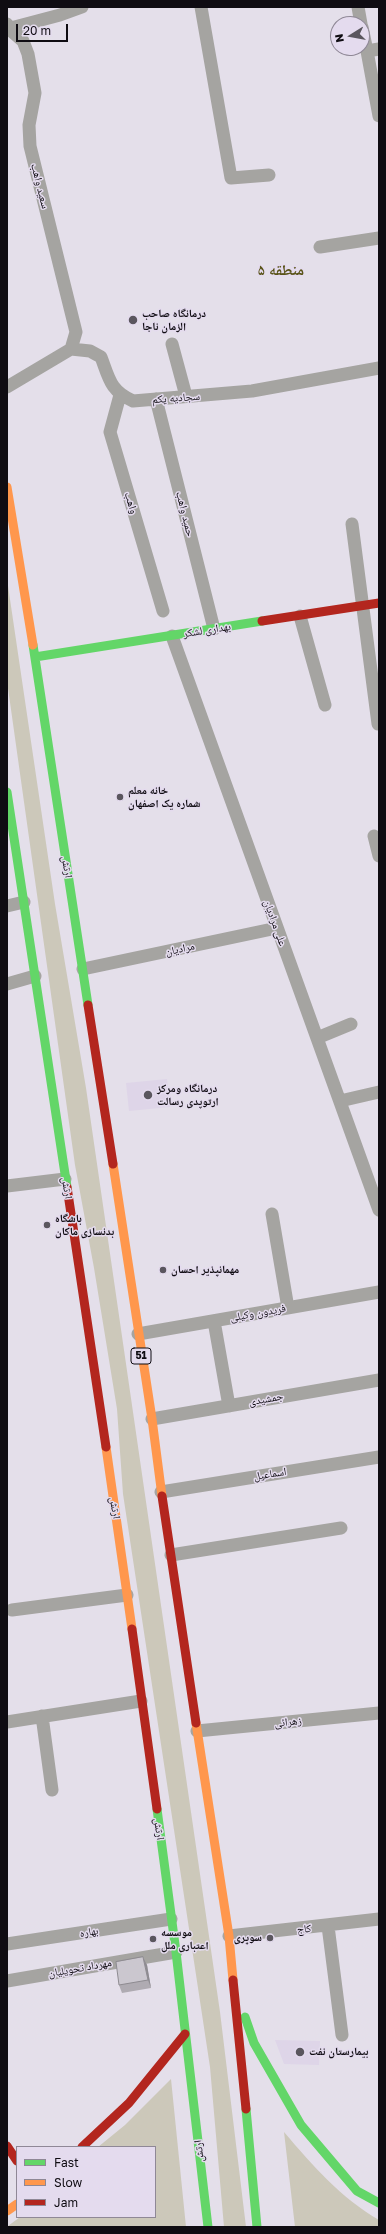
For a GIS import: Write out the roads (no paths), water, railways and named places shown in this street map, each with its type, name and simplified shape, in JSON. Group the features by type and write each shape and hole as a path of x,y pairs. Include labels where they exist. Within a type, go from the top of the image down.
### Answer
{"main road":[{"name":"ارتش","path":"7,487 35,657 152,1419 161,1492 228,1936 234,1983 257,2227"},
{"name":"بهداری لشکر","path":"35,657 379,604"},
{"name":"ارتش","path":"7,792 9,819 24,902 127,1595 176,1952 208,2227"},
{"path":"234,1983 254,2043 302,2125 357,2191 379,2203"},
{"path":"83,2146 129,2103 185,2034"},
{"path":"7,2146 16,2160"},
{"path":"7,2211 16,2205"}],"street":[{"path":"7,27 60,15 82,7"},
{"path":"202,7 231,178 269,176"},
{"name":"سعید واهب","path":"7,27 23,41 28,54 35,93 29,125 30,146 76,332 71,350"},
{"path":"373,50 379,116"},
{"path":"320,248 379,238"},
{"path":"172,344 186,396"},
{"path":"7,387 71,350 90,351 101,357 111,384 120,395"},
{"name":"سجادیه یکم","path":"120,395 133,401 186,396 216,396 379,368"},
{"name":"واهب","path":"120,395 110,432 163,611"},
{"name":"حمید واهب","path":"156,400 214,630"},
{"path":"352,524 378,724"},
{"path":"300,616 325,705"},
{"name":"علی مرادیان","path":"172,636 379,1210"},
{"path":"374,836 379,856"},
{"path":"7,906 24,902"},
{"name":"مرادیان","path":"83,969 277,928"},
{"path":"7,984 35,976"},
{"path":"317,1038 351,1024"},
{"path":"340,1101 379,1092"},
{"path":"7,1186 65,1179"},
{"path":"272,1214 288,1308"},
{"name":"فریدون وکیلی","path":"138,1334 379,1292"},
{"path":"214,1321 229,1406"},
{"name":"جمشیدی","path":"152,1419 379,1380"},
{"name":"اسماعیل","path":"161,1492 379,1457"},
{"path":"171,1555 341,1528"},
{"path":"12,1610 127,1595"},
{"path":"7,1722 141,1701"},
{"name":"زهرائی","path":"197,1731 379,1713"},
{"path":"42,1716 52,1790"},
{"name":"بهاره","path":"7,1944 171,1919"},
{"name":"کاج","path":"228,1936 328,1926 379,1919"},
{"path":"328,1926 342,2035"},
{"name":"مهرداد تحویلیان","path":"7,1981 176,1952"}],"place":[{"name":"درمانگاه صاحب الزمان ناجا","path":"133,320"},
{"name":"خانه معلم شماره یک اصفهان","path":"120,797"},
{"name":"درمانگاه ومرکز ارتوپدی رسالت","path":"148,1095"},
{"name":"باشگاه بدنسازی ماکان","path":"47,1225"},
{"name":"مهمانپذیر احسان","path":"163,1270"},
{"name":"سوپری","path":"270,1938"},
{"name":"موسسه اعتباری ملل","path":"153,1939"},
{"name":"بیمارستان نفت","path":"300,2052"}],"district":[{"name":"منطقه ۵","path":"281,270"}]}
